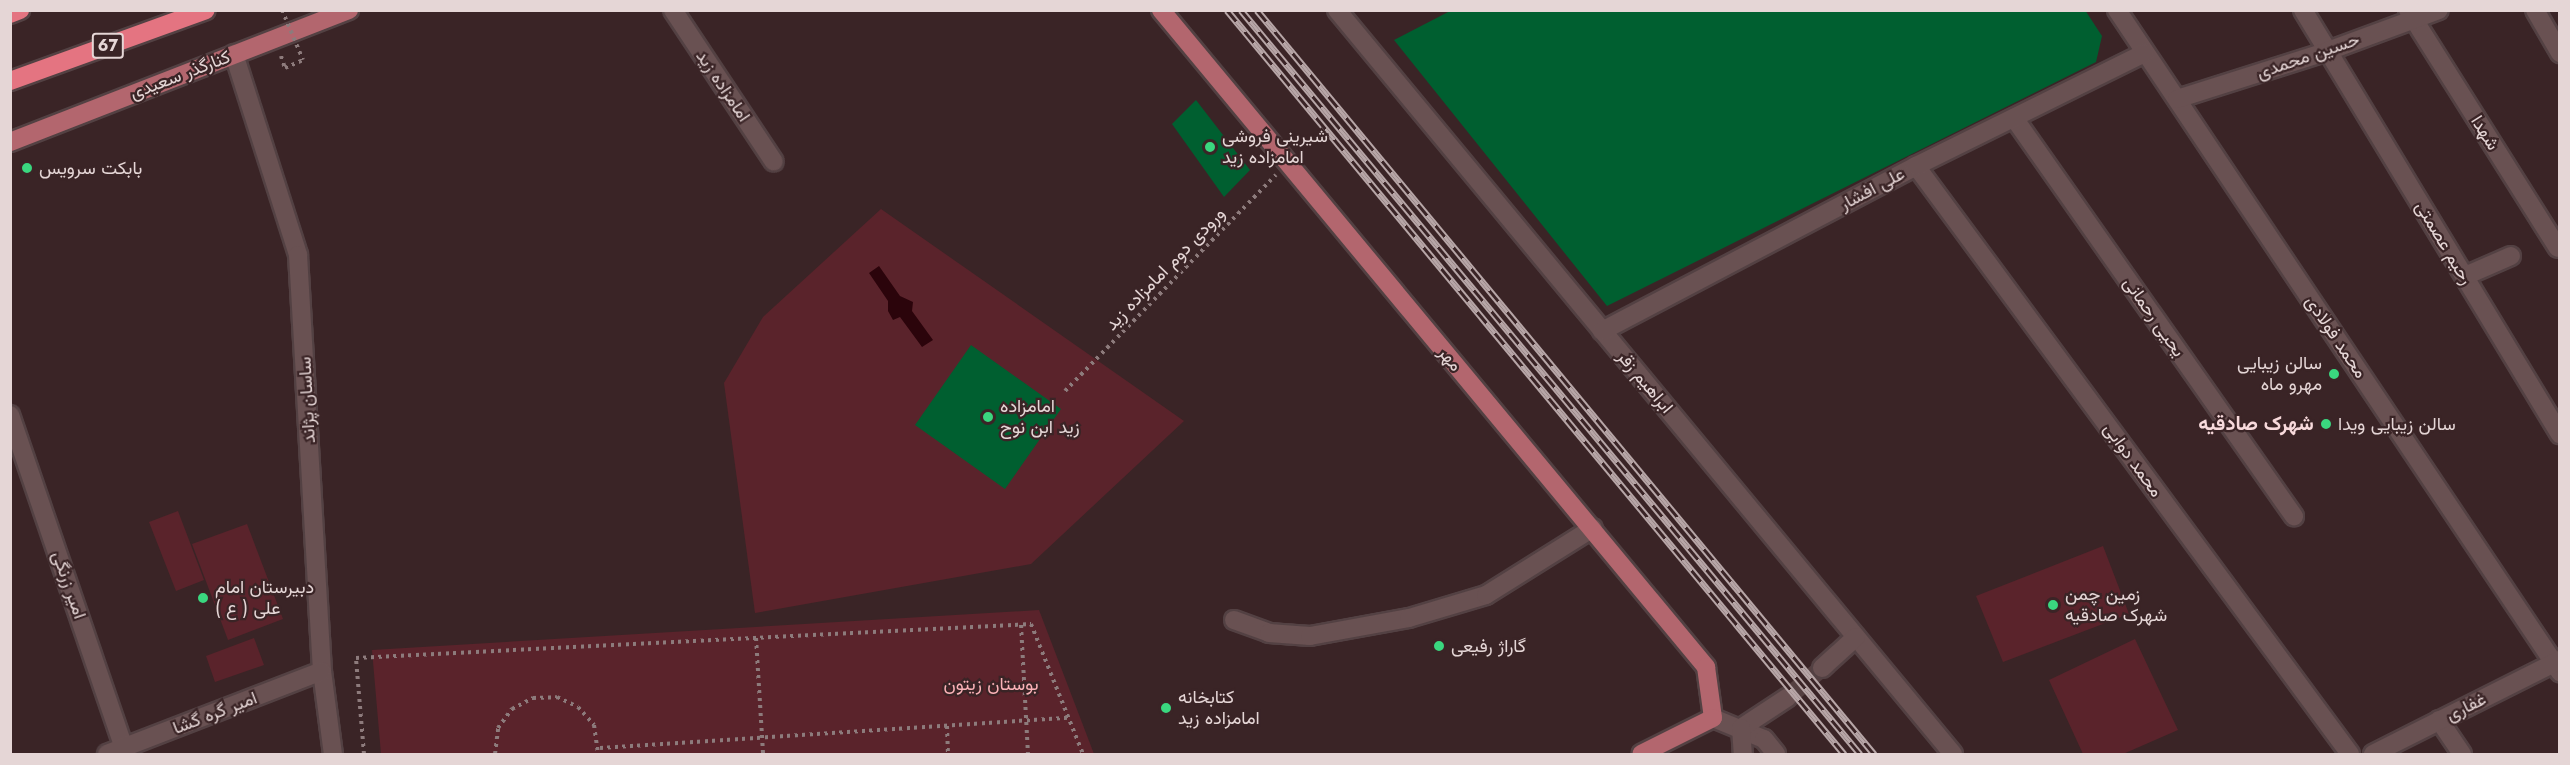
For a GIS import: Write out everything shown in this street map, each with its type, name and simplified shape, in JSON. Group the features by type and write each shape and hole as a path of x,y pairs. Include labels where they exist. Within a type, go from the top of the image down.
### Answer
{"highway":[{"path":"10,14 20,10"},
{"name":"67","path":"10,81 206,10"}],"main road":[{"name":"کنارگذر سعیدی","path":"10,142 349,10"},
{"name":"مهر","path":"1161,10 1286,165 1593,528 1706,667 1713,718"},
{"path":"1641,754 1713,718"}],"street":[{"name":"امامزاده زید","path":"673,10 774,162"},
{"name":"ابراهیم زقر","path":"1337,10 1953,754"},
{"name":"محمد فولادی","path":"2117,10 2558,665"},
{"name":"رحیم عصمتی","path":"2303,10 2559,434"},
{"name":"حسین محمدی","path":"2177,99 2328,51 2410,14 2439,10"},
{"path":"2535,10 2559,53"},
{"name":"شهدا","path":"2410,14 2558,249"},
{"name":"علی افشار","path":"1602,331 1916,166 2145,53"},
{"name":"ساسان پژاند","path":"234,54 298,255 322,671 333,754"},
{"name":"یحیی رحمانی","path":"2014,118 2294,516"},
{"name":"محمد دوابی","path":"1916,166 2350,754"},
{"path":"2464,276 2511,256"},
{"name":"امیر زرنگی","path":"10,415 125,751"},
{"path":"1234,620 1269,633 1310,636 1409,618 1486,595 1593,528"},
{"path":"1822,668 1856,637"},
{"name":"غفاری","path":"2373,754 2439,720 2558,665"},
{"name":"امیر گره گشا","path":"107,754 125,751 322,671"},
{"path":"1741,728 1788,697"},
{"path":"1713,718 1764,739 1776,754"},
{"path":"2439,720 2462,754"},
{"path":"1741,728 1743,754"}],"path":[{"path":"282,10 303,60 285,68"},
{"name":"ورودی دوم امامزاده زید","path":"1065,391 1286,165"},
{"path":"364,754 356,658 1031,624 1083,754"},
{"path":"1021,625 1028,754"},
{"path":"756,638 763,754"},
{"path":"495,754 498,728 512,709 533,698 557,697 578,707 594,725 600,748 598,754"},
{"path":"600,748 1068,718"},
{"path":"947,726 948,754"}],"green space":[{"path":"881,209 1184,421 1031,564 755,613 724,383 763,317"},
{"path":"178,511 204,580 176,591 149,522"},
{"path":"247,524 283,619 228,640 192,544"},
{"name":"زمین چمن شهرک صادقیه","path":"2103,546 2129,614 2003,662 1976,596"},
{"name":"بوستان زیتون","path":"1039,610 1094,754 381,754 372,650"},
{"path":"254,638 264,665 215,682 206,656"},
{"path":"2135,639 2178,730 2123,754 2083,754 2049,680"}],"shaded area":[{"path":"879,266 900,296 913,302 912,311 933,340 922,347 900,317 893,320 888,311 888,301 869,273"}],"building":[{"path":"1452,10 2085,10 2102,36 2096,62 1607,306 1394,40"},
{"name":"شیرینی فروشی امامزاده زید","path":"1196,100 1250,170 1224,197 1172,124"},
{"name":"امامزاده زید ابن نوح","path":"971,345 1061,409 1005,489 915,425"}],"tunnel":[{"path":"1788,697 1822,668"}],"railway":[{"path":"1227,10 1844,754"},
{"path":"1241,10 1860,754"},
{"path":"1257,10 1874,754"}],"place":[{"name":"شیرینی فروشی امامزاده زید","path":"1210,147"},
{"name":"بابکت سرویس","path":"27,168"},
{"name":"سالن زیبایی مهرو ماه","path":"2334,374"},
{"name":"امامزاده زید ابن نوح","path":"988,417"},
{"name":"سالن زیبایی ویدا","path":"2326,424"},
{"name":"دبیرستان امام علی ( ع )","path":"203,598"},
{"name":"زمین چمن شهرک صادقیه","path":"2053,605"},
{"name":"گاراژ رفیعی","path":"1439,646"},
{"name":"کتابخانه امامزاده زید","path":"1166,708"}],"district":[{"name":"شهرک صادقیه","path":"2256,423"}]}
